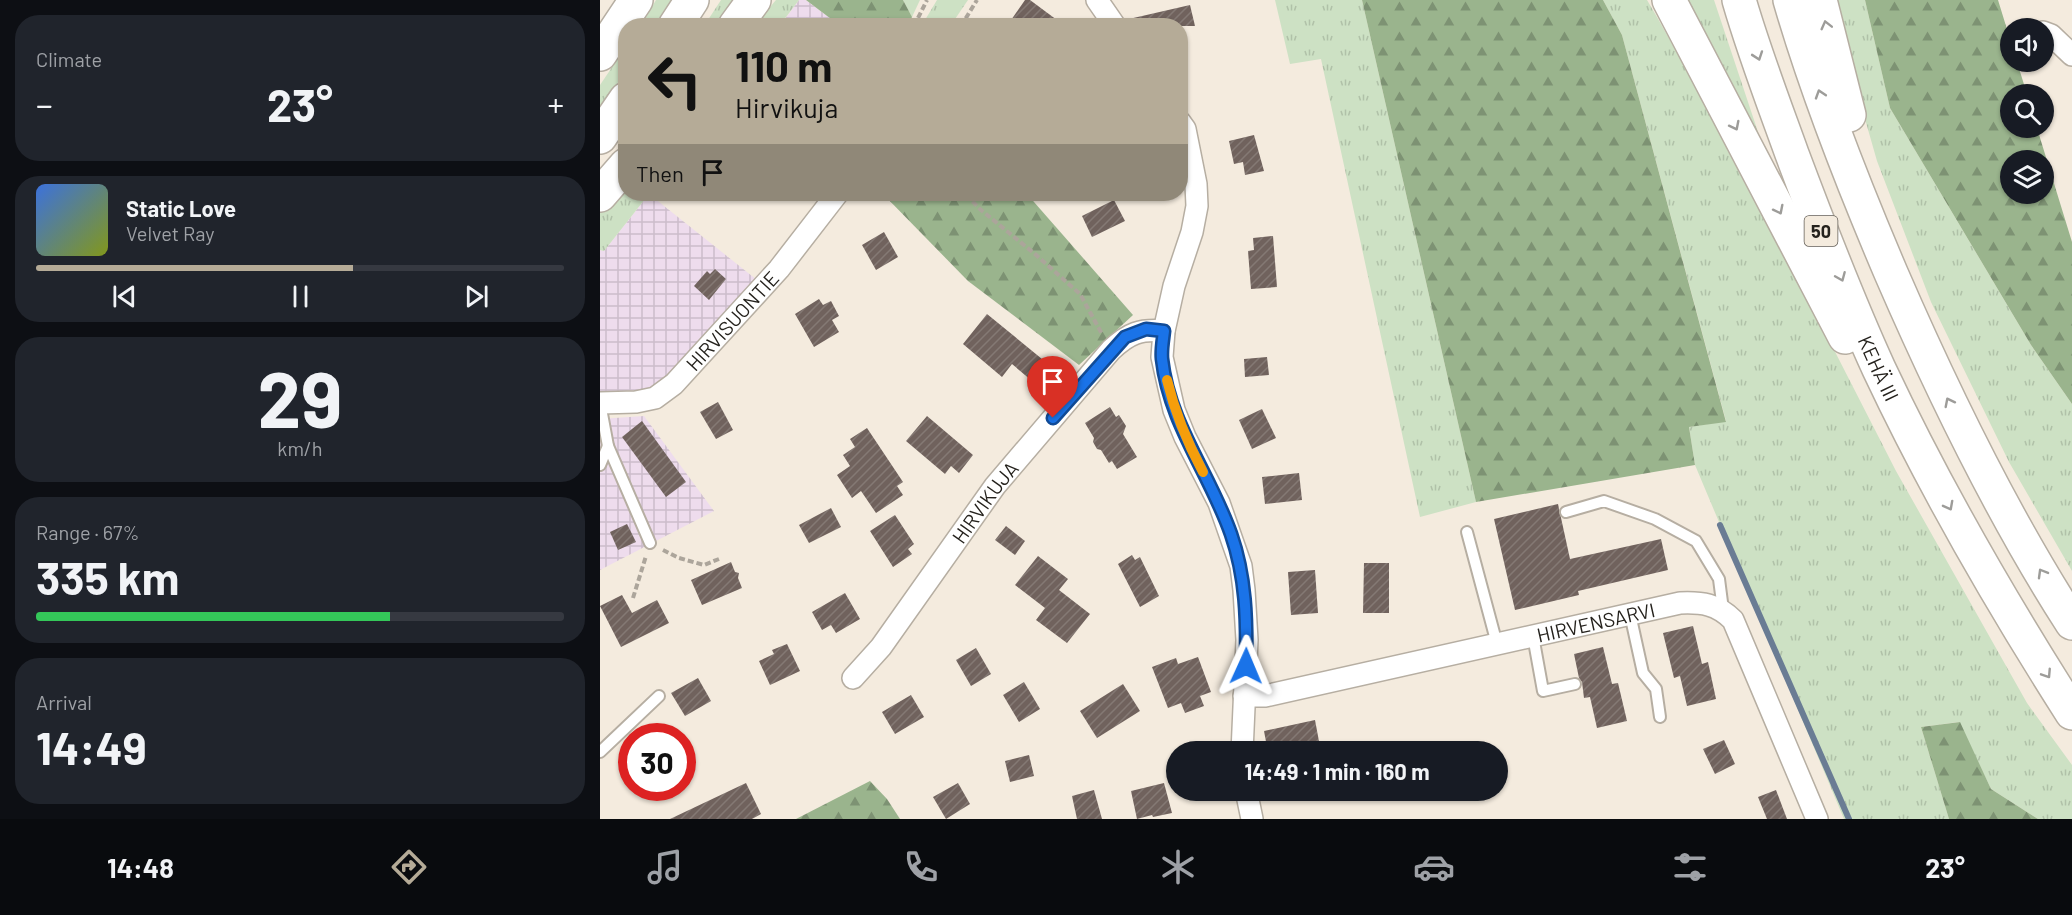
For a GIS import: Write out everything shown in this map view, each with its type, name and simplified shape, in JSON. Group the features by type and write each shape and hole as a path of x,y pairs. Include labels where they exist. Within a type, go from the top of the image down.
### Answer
{"highway":[{"path":"624,18 636,0"},
{"path":"680,18 692,0"},
{"path":"741,18 754,0"},
{"path":"1669,0 1865,377 1921,454"},
{"name":"KEHÄ III","path":"1739,0 1776,111 1816,218 1879,368 1921,454 1964,534 2020,632 2072,713"},
{"name":"50","path":"1790,0 1826,112 1862,206 1947,398 1991,482 2072,624"},
{"path":"1820,0 1844,97 1905,304"},
{"path":"600,54 618,27"},
{"path":"600,137 618,111"},
{"path":"600,195 618,174"}],"street":[{"path":"1097,0 1109,18"},
{"path":"2054,38 2072,55"},
{"path":"1188,144 1196,184 1197,206 1192,232 1174,286 1164,331 1162,357 1174,410 1185,437 1219,503 1241,566 1247,640 1242,741"},
{"name":"HIRVISUONTIE","path":"600,403 636,402 655,398 674,384 779,269 832,201"},
{"name":"HIRVIKUJA","path":"854,678 881,647 995,486 1111,350 1125,337 1146,329 1164,331"},
{"name":"HIRVENSARVI","path":"1244,696 1265,696 1680,603 1702,602 1723,610"},
{"path":"1723,610 1733,620 1817,819"},
{"path":"1248,801 1252,819"}],"lane":[{"path":"600,403 608,446 650,543"},
{"path":"600,465 608,446"},
{"path":"1566,512 1604,501 1655,519 1696,541 1719,579 1723,610"},
{"path":"1467,532 1497,644"},
{"path":"1630,614 1643,673 1656,689 1660,717"},
{"path":"1533,636 1543,691 1575,684"},
{"path":"600,752 659,696"}],"path":[{"path":"918,18 927,0"},
{"path":"966,18 977,0"},
{"path":"972,201 1080,294 1111,350"},
{"path":"633,598 650,543 679,558 704,565 719,559"}],"shaded area":[{"path":"799,0 806,0 830,18 786,18"},
{"path":"643,201 658,201 757,280 663,381 645,390 600,392 600,250 604,251"},
{"path":"644,416 714,511 600,570 600,419"}],"green space":[{"path":"656,0 674,0 662,18 646,18"},
{"path":"721,0 739,0 725,18 709,18"},
{"path":"776,0 799,0 785,18 761,18"},
{"path":"806,0 903,0 912,17 912,18 830,18"},
{"path":"903,0 920,0 912,17"},
{"path":"937,0 968,0 956,18 926,18"},
{"path":"1275,0 1362,0 1476,502 1420,517 1321,59 1290,64"},
{"path":"1362,0 1603,0 1622,35 1726,422 1689,427 1695,465 1476,502"},
{"path":"1603,0 1647,0 1657,17 1738,162 1896,471 2027,703 2072,765 2072,819 2038,819 1991,789 1959,722 1921,727 1949,819 1844,819 1695,465 1689,427 1726,421 1622,35"},
{"path":"1686,0 1714,0 1765,153"},
{"path":"1831,0 1865,0 1890,108 2031,345 2072,404 2072,571 2009,462 1931,302 1877,161"},
{"path":"1865,0 1998,0 2004,18 2000,18 2000,72 2020,72 2024,84 2000,84 2000,138 2040,138 2044,150 2000,150 2000,204 2054,204 2054,183 2072,242 2072,404 2031,345 1890,108"},
{"path":"618,58 618,82 600,109 600,85"},
{"path":"618,190 618,201 643,201 604,251 600,250 600,212"},
{"path":"890,201 1033,201 1133,315 1079,365 968,281"},
{"path":"1960,722 1991,789 2038,819 1949,819 1921,727"},
{"path":"870,781 887,799 900,819 796,819"}],"building":[{"path":"1025,0 1030,0 1054,18 1013,18"},
{"path":"1190,5 1195,26 1188,26 1188,18 1133,18"},
{"path":"1254,135 1264,171 1245,175 1243,162 1234,164 1229,141"},
{"path":"1115,201 1125,221 1092,237 1082,216"},
{"path":"884,232 898,257 876,270 862,245"},
{"path":"1273,236 1277,287 1251,289 1248,251 1254,250 1253,238"},
{"path":"715,269 726,279 709,300 694,286 707,271 710,274"},
{"path":"819,299 823,305 831,301 839,316 832,320 839,332 814,347 795,314"},
{"path":"987,314 1053,368 1038,386 1012,364 1002,377 963,344"},
{"path":"1267,357 1269,375 1245,377 1244,359"},
{"path":"718,402 733,430 716,439 700,412"},
{"path":"1110,407 1116,417 1119,415 1126,426 1123,434 1137,457 1117,469 1112,461 1109,463 1101,450 1097,449 1093,442 1094,438 1085,423"},
{"path":"1262,409 1276,438 1252,449 1239,420"},
{"path":"927,416 973,455 959,473 951,466 945,474 906,441"},
{"path":"642,421 686,482 666,497 622,437"},
{"path":"867,428 903,482 897,486 903,495 876,513 861,491 852,498 837,475 850,466 843,455 855,447 850,439"},
{"path":"1299,473 1302,500 1265,504 1262,477"},
{"path":"1558,504 1570,559 1661,539 1668,570 1578,591 1579,595 1515,610 1494,519"},
{"path":"831,508 841,527 809,543 799,525"},
{"path":"895,515 914,544 908,549 912,554 893,567 870,531"},
{"path":"627,524 636,542 618,550 610,532"},
{"path":"1006,526 1025,541 1015,555 995,540"},
{"path":"1132,555 1135,560 1140,557 1159,596 1140,607 1118,564"},
{"path":"1038,556 1068,579 1059,590 1090,614 1067,643 1036,620 1045,608 1015,585"},
{"path":"731,562 735,572 739,573 738,578 742,588 702,605 691,580"},
{"path":"1364,563 1389,563 1389,613 1363,613"},
{"path":"1315,570 1318,613 1291,615 1288,572"},
{"path":"845,593 860,619 836,633 831,625 822,630 812,612"},
{"path":"622,595 632,613 657,600 669,623 621,647 600,606"},
{"path":"1693,626 1702,664 1708,662 1716,699 1687,706 1680,676 1674,678 1663,633"},
{"path":"787,644 800,671 770,685 759,661 774,654 772,650"},
{"path":"1603,647 1612,684 1618,683 1627,721 1597,728 1590,697 1584,698 1574,654"},
{"path":"976,648 991,674 971,686 956,660"},
{"path":"1198,657 1211,692 1200,696 1204,706 1185,713 1181,703 1168,708 1152,667 1176,658 1178,664"},
{"path":"698,678 711,701 685,716 671,693"},
{"path":"1024,682 1040,709 1019,722 1003,695"},
{"path":"1123,684 1140,711 1097,738 1080,711"},
{"path":"911,695 924,717 895,734 882,712"},
{"path":"1315,720 1319,741 1266,741 1264,731"},
{"path":"1724,740 1735,764 1715,774 1703,749"},
{"path":"1029,755 1034,776 1010,782 1005,761"},
{"path":"746,783 761,814 752,819 670,819"},
{"path":"958,783 970,804 946,819 933,797"},
{"path":"1164,783 1166,801 1169,801 1172,813 1137,819 1131,791"},
{"path":"1094,790 1102,819 1077,819 1072,796"},
{"path":"1776,790 1787,819 1767,819 1758,797"}],"waterway":[{"path":"1720,525 1849,819"}],"slow traffic":[{"path":"1167,380 1174,410 1203,472"}],"route":[{"path":"1053,418 1111,350 1125,337 1146,329 1164,331 1162,357 1174,410 1185,437 1219,503 1241,566 1247,640 1246,666"}]}
